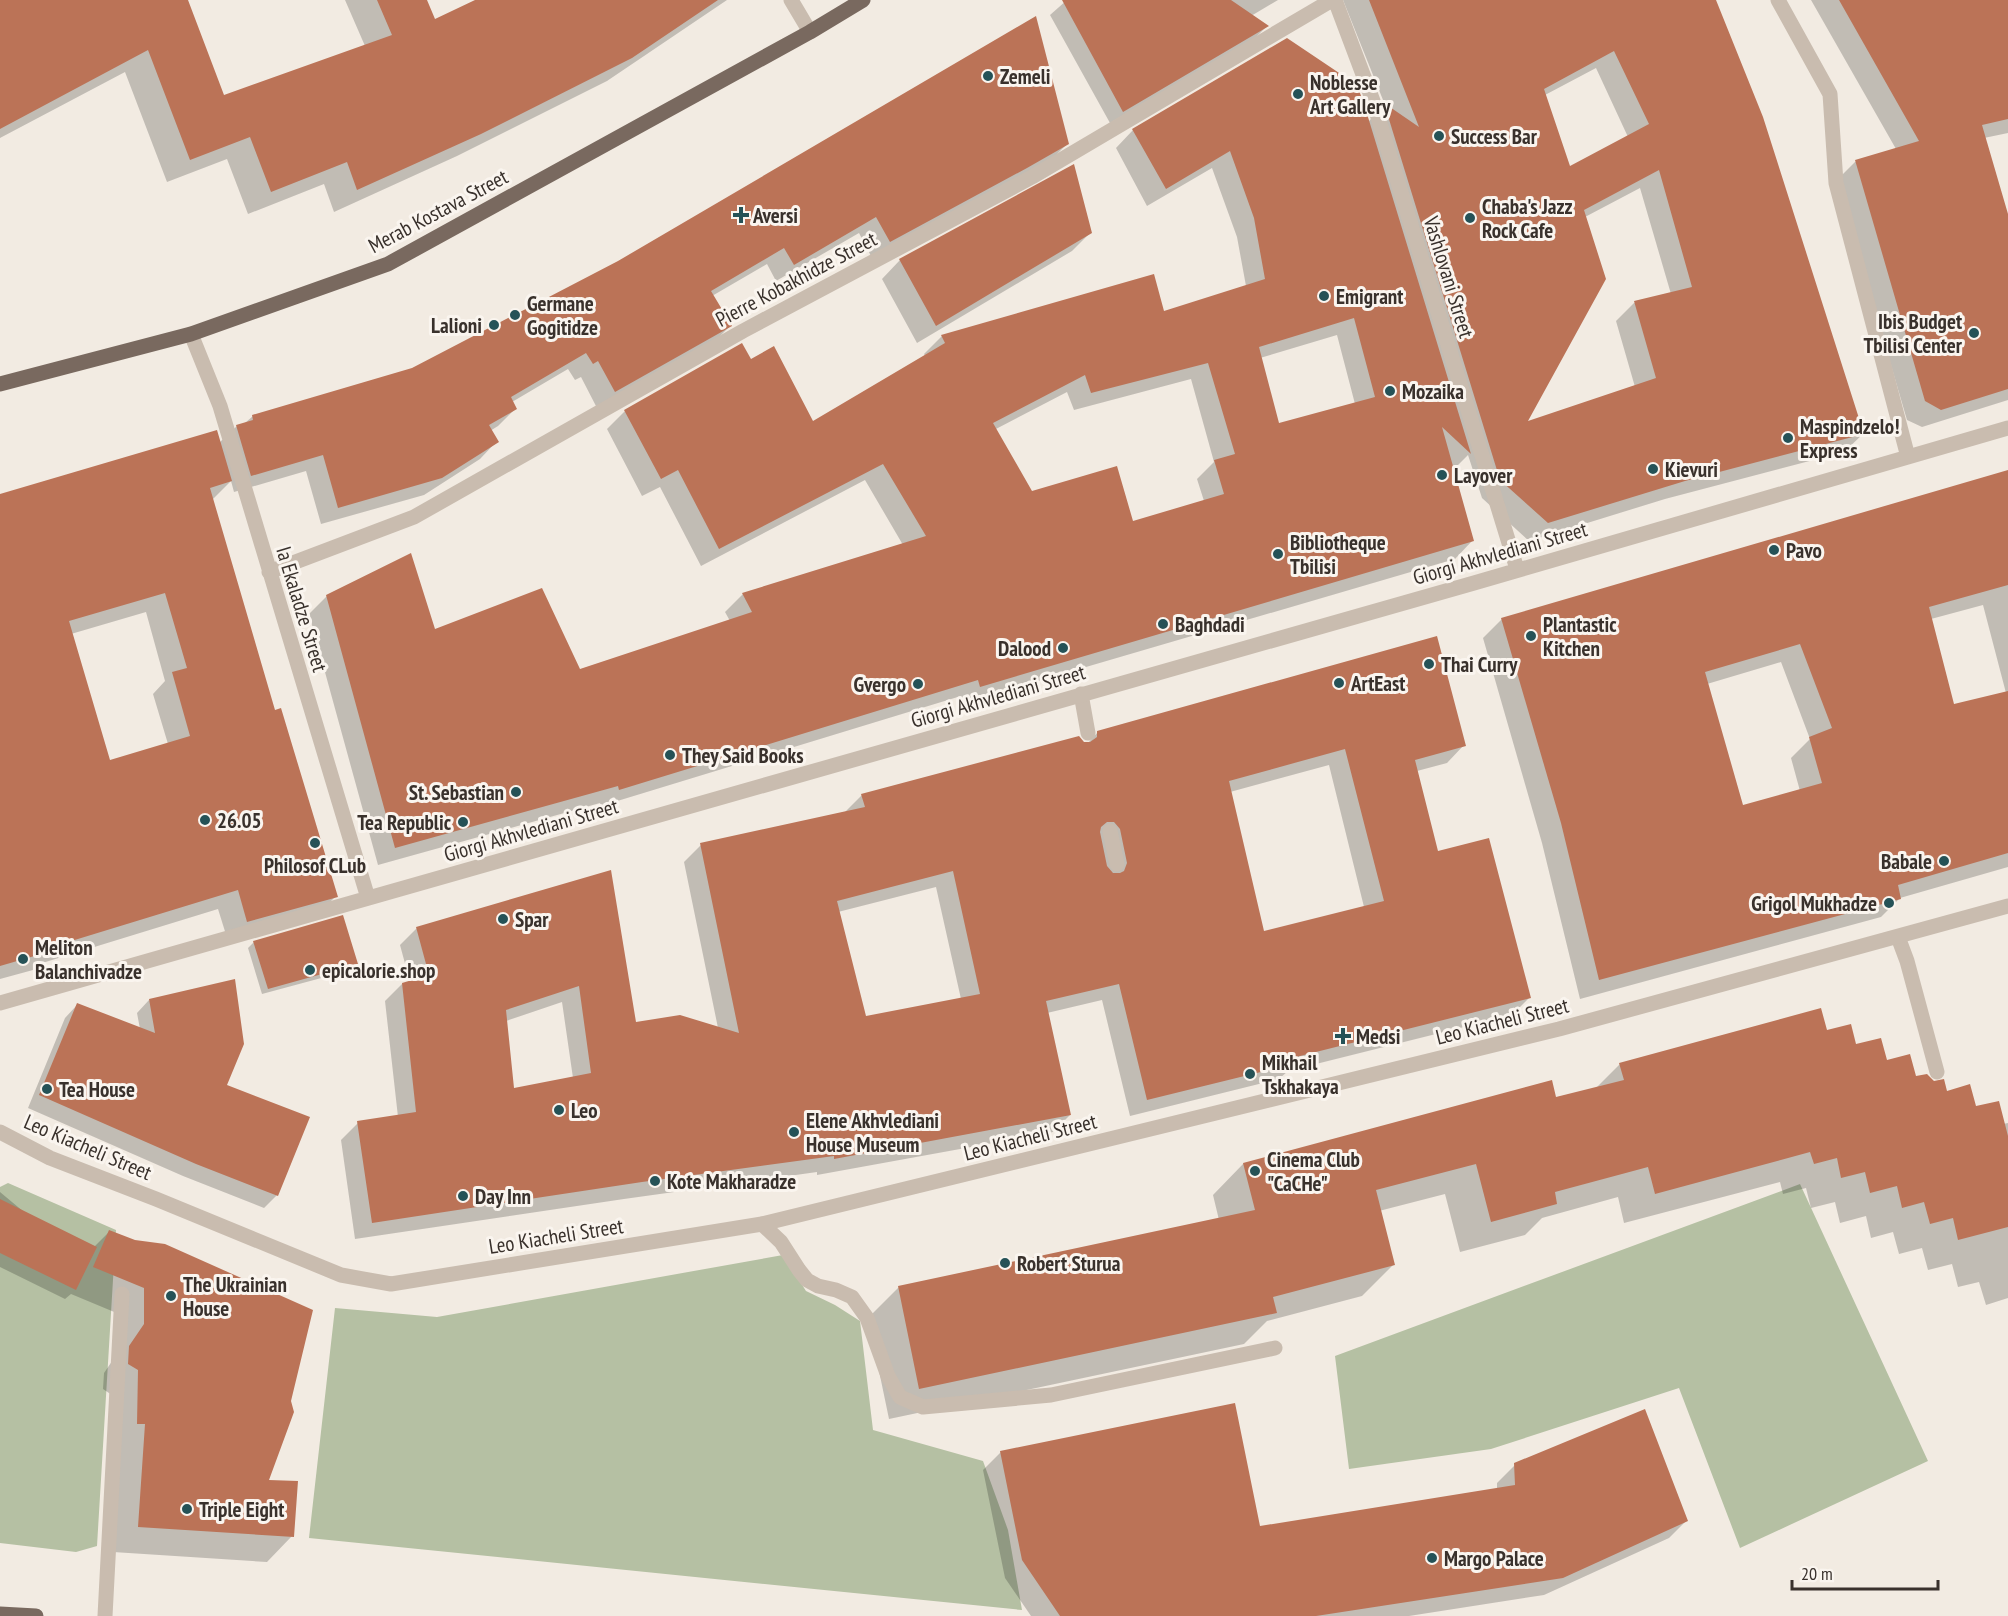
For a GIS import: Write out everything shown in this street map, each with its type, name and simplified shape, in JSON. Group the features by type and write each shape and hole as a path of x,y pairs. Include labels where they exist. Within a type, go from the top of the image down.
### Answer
{"main road":[{"name":"Merab Kostava Street","path":"0,384 191,334 388,264 810,32 863,0"},
{"path":"0,1614 36,1616"}],"street":[{"path":"791,0 810,32"},
{"name":"Vashlovani Street","path":"1333,0 1373,101 1517,569"},
{"name":"Pierre Kobakhidze Street","path":"269,572 414,517 743,331 1032,177 1333,0"},
{"path":"1778,0 1830,94 1836,183 1908,457"},
{"name":"Ia Ekaladze Street","path":"191,334 220,406 368,898"},
{"name":"Giorgi Akhvlediani Street","path":"0,1003 2008,428"},
{"path":"1081,694 1088,733"},
{"path":"1110,831 1117,864"},
{"name":"Leo Kiacheli Street","path":"0,1132 50,1158 342,1275 391,1284 762,1224 1559,1029 2008,906"},
{"path":"1898,937 1907,961 1937,1072"},
{"path":"762,1224 781,1242 807,1280 852,1297 867,1318 888,1376 900,1397 923,1407 1051,1395 1275,1348"},
{"path":"105,1616 122,1294"}],"green space":[{"path":"8,1183 116,1230 97,1546 76,1552 0,1543 0,1187"},
{"path":"1800,1184 1928,1461 1740,1548 1679,1388 1491,1449 1349,1469 1335,1356"},
{"path":"783,1255 806,1291 835,1305 860,1321 873,1430 983,1461 1008,1530 1022,1610 309,1538 335,1308 437,1317"}],"building":[{"path":"0,0 188,0 224,95 392,35 377,0 427,0 435,19 475,0 718,0 632,58 481,134 357,190 347,162 271,192 250,137 190,160 148,50 0,129"},
{"path":"1062,0 1231,0 1269,26 1123,112"},
{"path":"1369,0 1716,0 1763,117 1864,434 1685,481 1548,523 1500,480 1384,103 1419,127","holes":["1614,51 1649,124 1570,166 1544,89","1659,170 1692,287 1634,301 1656,378 1528,421 1606,279 1584,210"]},
{"path":"1839,0 2008,0 2008,119 1982,125 2008,214 2008,389 1941,410 1925,401 1855,160 1919,141"},
{"path":"1036,16 1069,144 890,242 876,217 794,265 784,248 711,291 732,326 615,392 598,361 593,364 586,353 511,397 517,409 489,425 499,442 442,478 338,508 323,455 251,476 236,425 253,420 252,415 412,368 618,261"},
{"path":"1287,38 1357,85 1471,454 1442,427 1474,541 980,687 978,680 619,790 618,786 395,848 326,595 411,553 435,629 542,588 580,669 752,612 742,593 926,536 883,464 719,549 678,470 661,479 624,410 742,343 751,359 774,346 813,421 945,343 941,335 1154,274 1164,311 1265,279 1254,218 1230,151 1166,189 1132,129","holes":["1354,318 1375,397 1279,423 1259,347","1208,363 1235,454 1214,460 1224,494 1133,521 1117,466 1032,491 993,423 1085,375 1091,393"]},
{"path":"1074,164 1092,233 936,326 899,259"},
{"path":"217,430 232,481 210,488 275,710 281,708 338,897 247,922 238,890 55,946 55,950 0,966 0,494","holes":["165,593 187,668 172,672 190,736 110,760 69,621"]},
{"path":"2008,470 2008,585 1929,607 1954,704 2008,691 2008,853 1898,885 1901,899 1599,980 1561,823 1501,618","holes":["1800,644 1832,728 1809,737 1822,783 1743,805 1705,672"]},
{"path":"1437,636 1466,746 1415,760 1438,851 1489,838 1531,998 1296,1057 1298,1063 1147,1100 1119,984 1046,1001 1071,1115 834,1159 834,1156 642,1182 372,1223 357,1121 416,1112 402,983 429,975 416,927 611,870 636,1022 680,1015 739,1033 700,843 865,807 861,794 1079,736 1084,742 1090,742 1097,737 1097,731","holes":["1345,749 1384,901 1264,931 1229,781","1107,822 1114,822 1120,829 1127,863 1124,871 1120,873 1113,873 1107,866 1101,827","953,871 980,994 866,1016 837,901","579,986 591,1073 514,1088 506,1010"]},
{"path":"343,915 358,964 268,989 253,941"},
{"path":"235,979 244,1044 227,1085 310,1117 278,1196 196,1164 39,1095 77,1003 155,1033 149,999"},
{"path":"1821,1008 1827,1030 1851,1024 1856,1044 1881,1038 1887,1060 1910,1054 1916,1076 1927,1074 1934,1081 1944,1079 1947,1091 1970,1084 1976,1106 1999,1101 2008,1136 2008,1227 1958,1240 1953,1218 1930,1224 1924,1202 1902,1208 1897,1186 1870,1193 1865,1172 1841,1178 1837,1158 1814,1164 1810,1152 1655,1194 1648,1167 1555,1192 1557,1204 1491,1222 1476,1164 1376,1190 1395,1265 1273,1297 1277,1313 919,1389 898,1286 1255,1210 1243,1163 1552,1080 1556,1097 1624,1080 1619,1063"},
{"path":"0,1199 97,1247 76,1290 0,1253"},
{"path":"109,1230 135,1240 165,1244 313,1310 291,1401 294,1412 269,1480 298,1481 294,1537 138,1527 145,1424 137,1424 138,1370 128,1364 129,1346 144,1324 144,1288 93,1267"},
{"path":"1235,1403 1260,1526 1515,1485 1514,1463 1645,1409 1688,1521 1563,1578 1316,1616 1060,1616 1022,1560 1000,1451"}],"place":[{"name":"Zemeli","path":"988,76"},
{"name":"Noblesse Art Gallery","path":"1298,94"},
{"name":"Success Bar","path":"1439,136"},
{"name":"Aversi","path":"741,215"},
{"name":"Chaba's Jazz Rock Cafe","path":"1470,218"},
{"name":"Emigrant","path":"1324,296"},
{"name":"Germane Gogitidze","path":"515,315"},
{"name":"Lalioni","path":"494,325"},
{"name":"Ibis Budget Tbilisi Center","path":"1974,333"},
{"name":"Mozaika","path":"1390,391"},
{"name":"Maspindzelo! Express","path":"1788,438"},
{"name":"Kievuri","path":"1653,469"},
{"name":"Layover","path":"1442,475"},
{"name":"Pavo","path":"1774,550"},
{"name":"Bibliotheque Tbilisi","path":"1278,554"},
{"name":"Baghdadi","path":"1163,624"},
{"name":"Plantastic Kitchen","path":"1531,636"},
{"name":"Dalood","path":"1063,648"},
{"name":"Thai Curry","path":"1429,664"},
{"name":"ArtEast","path":"1339,683"},
{"name":"Gvergo","path":"918,684"},
{"name":"They Said Books","path":"670,755"},
{"name":"St. Sebastian","path":"516,792"},
{"name":"26.05","path":"205,820"},
{"name":"Tea Republic","path":"463,822"},
{"name":"Philosof CLub","path":"315,843"},
{"name":"Babale","path":"1944,861"},
{"name":"Grigol Mukhadze","path":"1889,903"},
{"name":"Spar","path":"503,919"},
{"name":"Meliton Balanchivadze","path":"23,959"},
{"name":"epicalorie.shop","path":"310,970"},
{"name":"Medsi","path":"1343,1036"},
{"name":"Mikhail Tskhakaya","path":"1250,1074"},
{"name":"Tea House","path":"47,1089"},
{"name":"Leo","path":"559,1110"},
{"name":"Elene Akhvlediani House Museum","path":"794,1132"},
{"name":"Cinema Club \"CaCHe\"","path":"1255,1171"},
{"name":"Kote Makharadze","path":"655,1181"},
{"name":"Day Inn","path":"463,1196"},
{"name":"Robert Sturua","path":"1005,1263"},
{"name":"The Ukrainian House","path":"171,1296"},
{"name":"Triple Eight","path":"187,1509"},
{"name":"Margo Palace","path":"1432,1558"}]}
